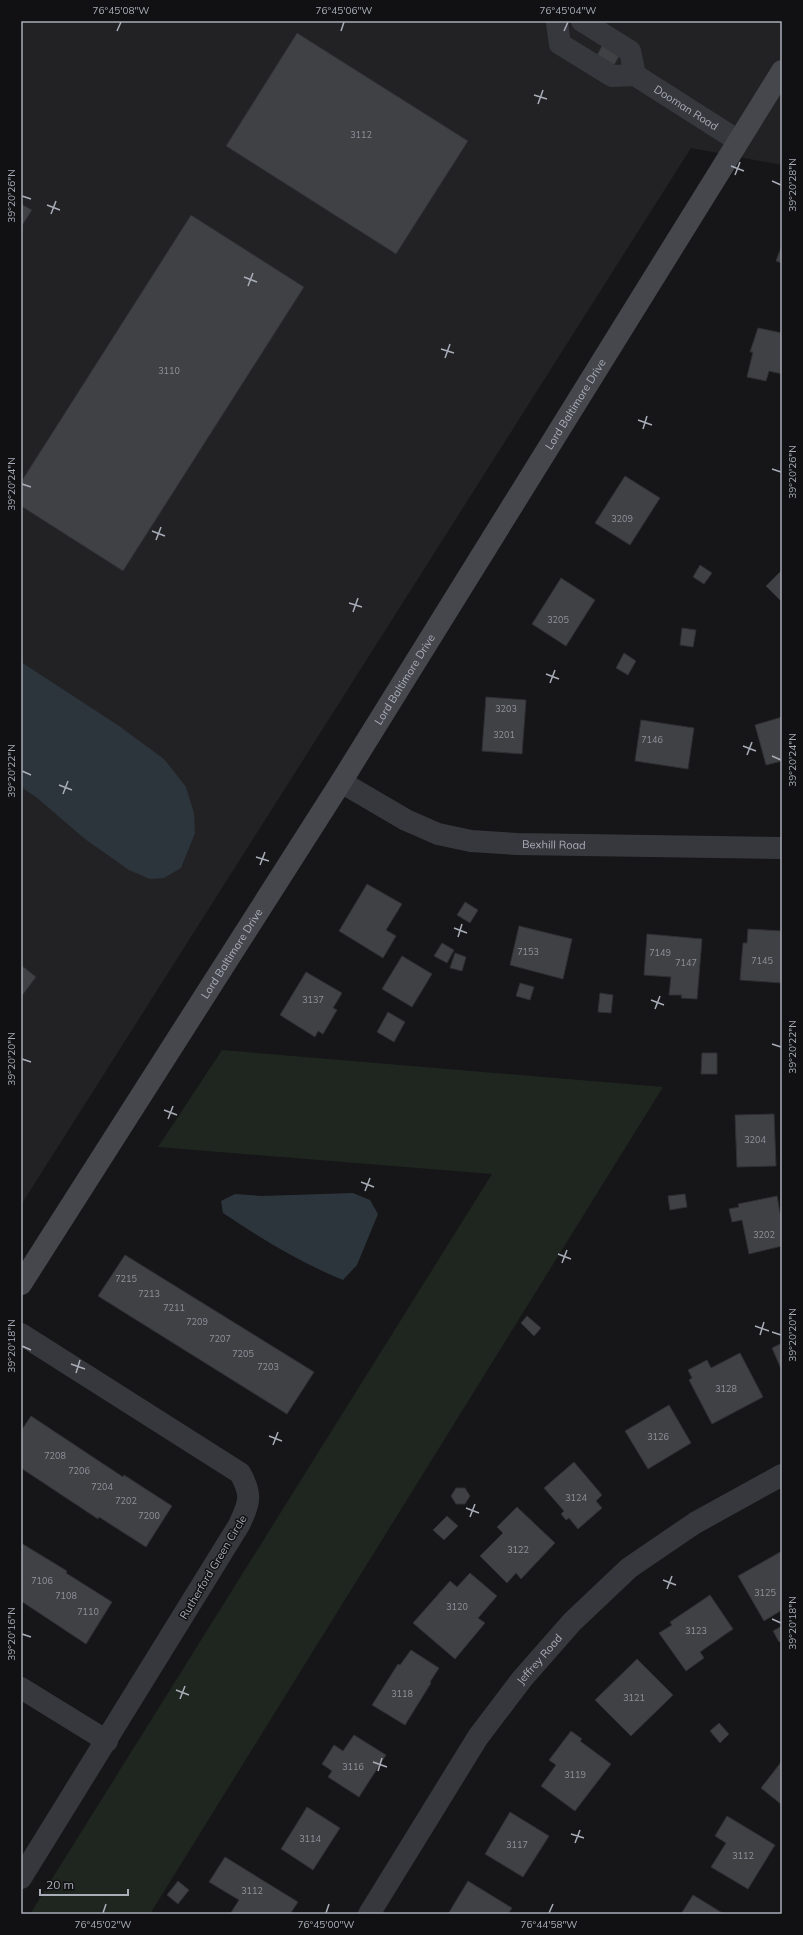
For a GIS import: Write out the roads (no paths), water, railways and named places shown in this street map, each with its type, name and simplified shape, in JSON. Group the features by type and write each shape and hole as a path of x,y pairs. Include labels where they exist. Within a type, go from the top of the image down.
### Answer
{"main road":[{"name":"Lord Baltimore Drive","path":"21,1284 341,782 782,71"}],"street":[{"path":"559,22 560,44 612,76 635,75 630,51 582,21"},
{"name":"Dooman Road","path":"635,75 738,140"},
{"name":"Bexhill Road","path":"341,782 406,820 438,834 471,841 517,844 782,848"},
{"name":"Rutherford Green Circle","path":"21,1334 240,1473 248,1487 248,1506 239,1526 21,1878"},
{"name":"Jeffrey Road","path":"369,1914 478,1737 522,1679 572,1622 630,1568 695,1523 782,1475"},
{"path":"21,1688 107,1741"}]}
